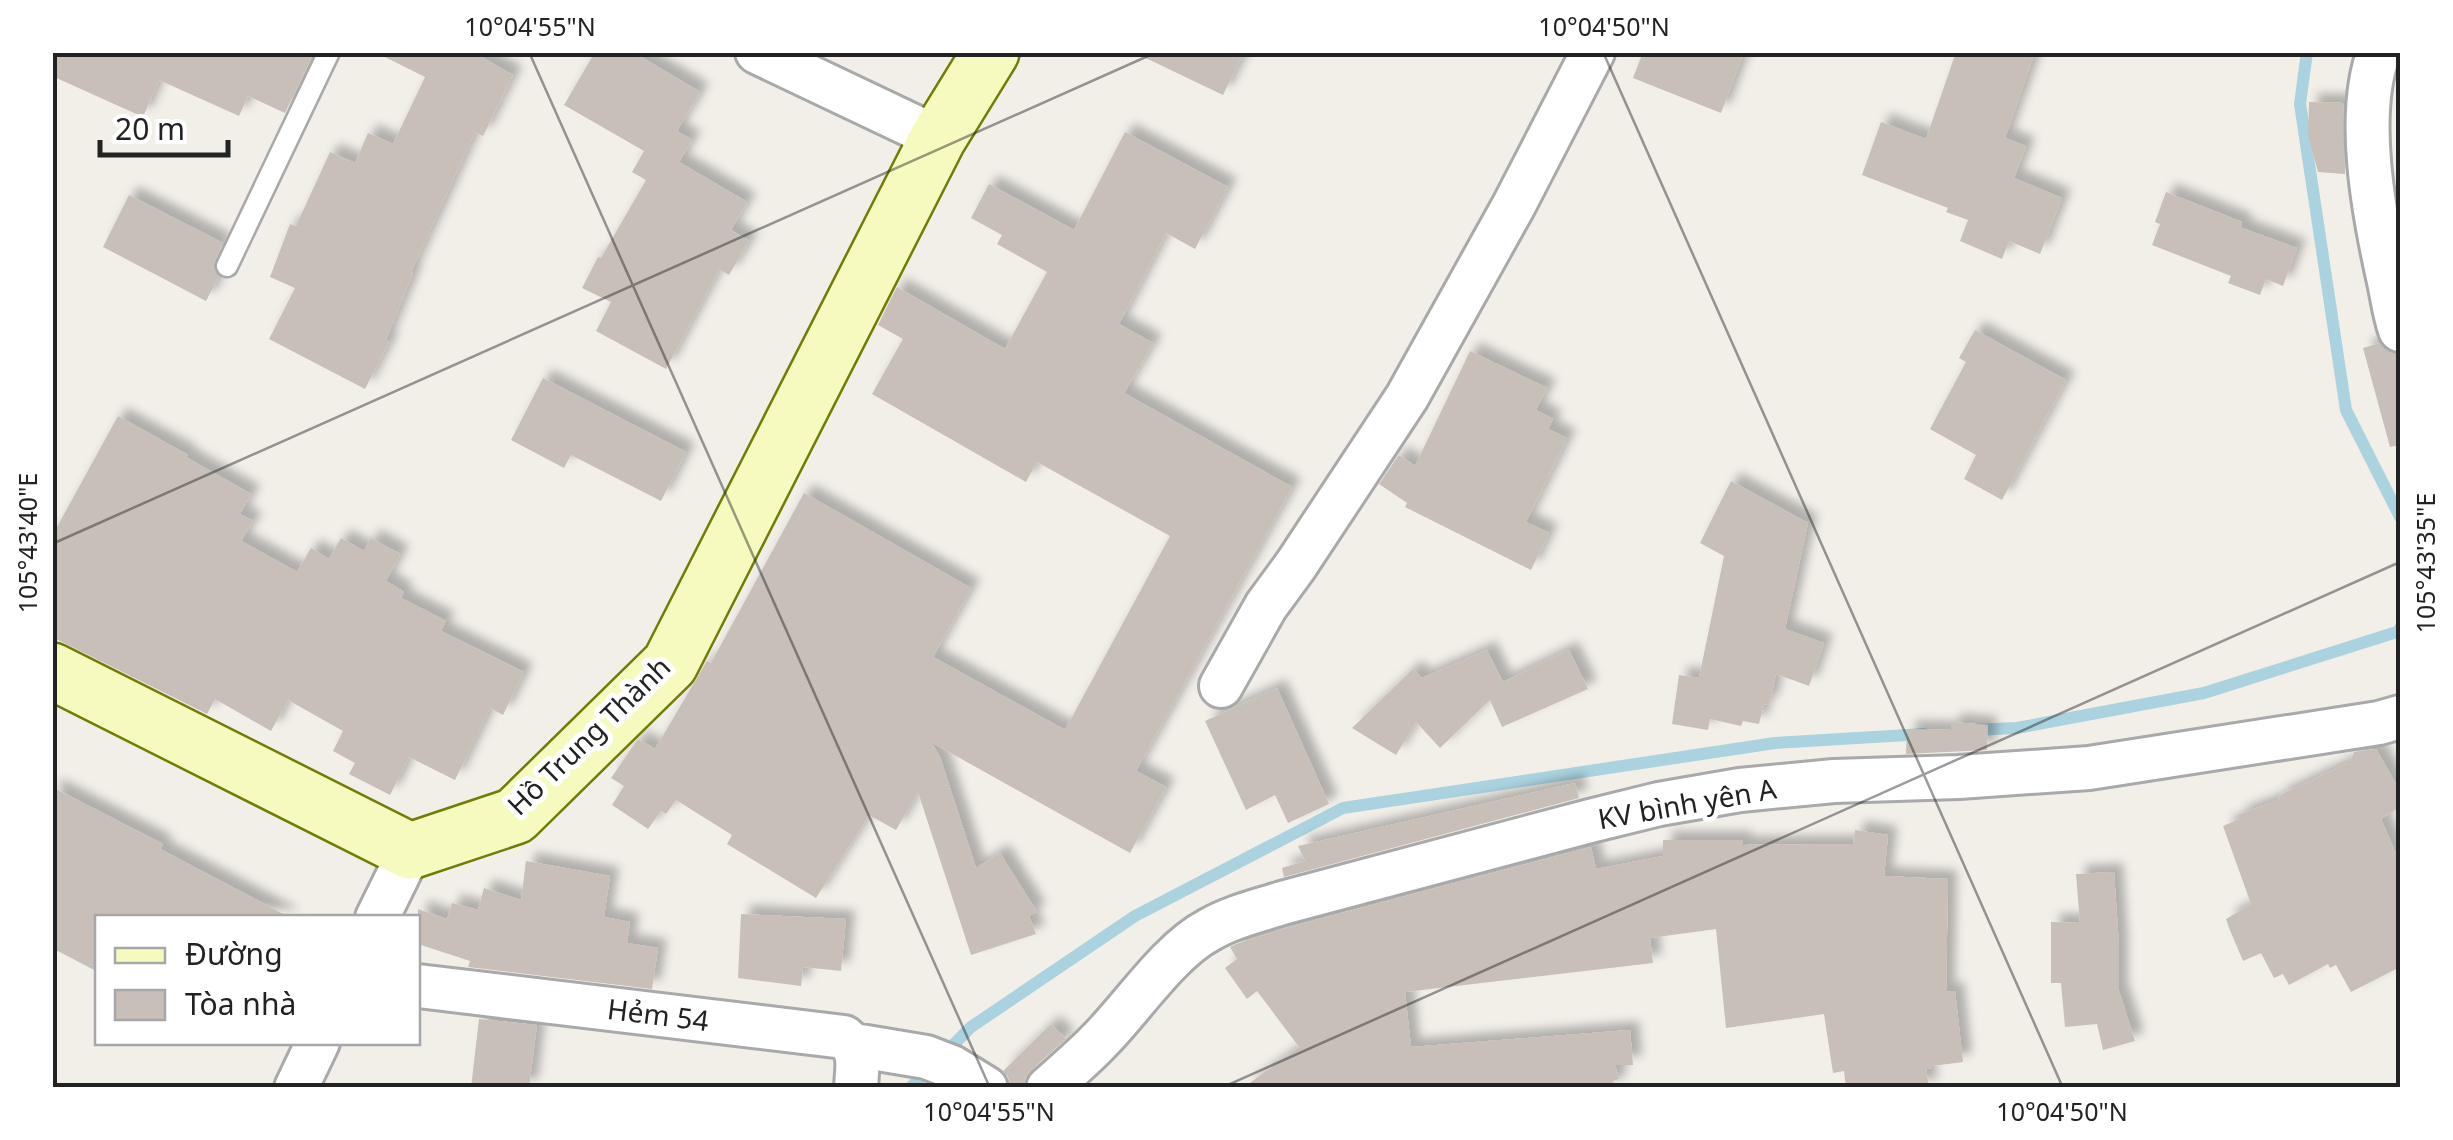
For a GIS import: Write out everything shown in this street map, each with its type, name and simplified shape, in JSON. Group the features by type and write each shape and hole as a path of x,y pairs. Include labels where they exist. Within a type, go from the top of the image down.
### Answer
{"street":[{"path":"757,52 938,138"},
{"name":"Hồ Trung Thành","path":"410,851 516,816 670,664 938,138 991,52"},
{"path":"1221,686 1266,606 1406,398 1514,205 1593,52"},
{"path":"2379,52 2370,95 2369,160 2381,246 2400,330"},
{"path":"52,671 410,851 378,915"},
{"name":"KV bình yên A","path":"1048,1088 1100,1041 1146,988 1206,931 1282,903 1659,804 1740,790 2089,768 2400,717"},
{"name":"Hẻm 54","path":"420,986 844,1037 854,1046 955,1071"},
{"path":"296,1088 317,1045"},
{"path":"854,1046 856,1088"}],"lane":[{"path":"227,266 330,52"}],"building":[{"path":"52,52 314,52 285,113 248,96 239,116 159,80 143,117 52,76"},
{"path":"375,52 473,52 513,75 483,136 475,132 411,272 386,340 389,342 365,389 269,339 295,288 270,277 290,224 296,226 330,152 355,163 368,133 393,144 425,77"},
{"path":"595,52 633,52 700,92 677,131 692,140 679,162 747,202 731,230 749,241 729,275 719,269 666,369 596,331 611,302 582,288 646,180 632,172 644,151 564,105"},
{"path":"1133,52 1244,52 1223,95"},
{"path":"1643,52 1744,52 1721,113 1633,78"},
{"path":"1956,52 2035,52 2005,138 2026,146 2014,178 2062,198 2040,254 2009,241 2002,259 1960,241 1968,220 1946,212 1948,208 1862,175 1881,122 1926,139"},
{"path":"2309,102 2343,103 2345,174 2318,172 2308,135"},
{"path":"1125,132 1228,187 1195,249 1166,233 1119,324 1153,343 1124,393 1292,487 1136,771 1166,787 1130,853 931,742 940,757 976,868 1000,853 1037,912 1029,916 1036,934 971,955 918,792 896,830 869,815 816,898 727,844 732,835 676,800 666,814 661,811 648,829 612,805 624,786 611,778 638,739 655,749 707,661 711,663 804,493 971,588 933,657 1065,730 1170,536 1037,462 1026,482 872,394 903,339 878,325 897,287 1005,349 1047,272 997,244 1002,235 971,218 989,184 1074,230"},
{"path":"2166,192 2242,222 2242,228 2297,248 2283,286 2266,279 2260,295 2228,283 2231,276 2152,245"},
{"path":"129,195 223,243 213,266 219,276 206,301 103,247"},
{"path":"1975,330 2066,380 2002,500 1964,479 1976,455 1930,429 1966,362 1959,358"},
{"path":"2380,343 2384,349 2398,354 2400,364 2400,445 2390,447 2363,348"},
{"path":"1470,351 1547,388 1536,410 1553,419 1548,429 1567,438 1526,522 1549,533 1531,570 1405,507 1407,503 1379,484 1399,455 1415,466"},
{"path":"543,378 686,452 661,501 571,455 564,468 511,440"},
{"path":"118,416 251,494 240,514 253,521 241,541 297,572 311,548 329,559 341,538 364,551 371,538 400,554 386,581 404,592 401,598 446,621 441,631 524,672 503,715 490,708 455,780 409,757 390,795 349,774 355,763 333,751 343,731 288,700 271,731 215,699 207,714 52,637 52,536"},
{"path":"1731,481 1808,523 1785,629 1824,643 1809,686 1776,674 1769,705 1764,704 1759,724 1743,721 1741,726 1710,719 1708,730 1672,724 1679,675 1699,678 1724,556 1700,543"},
{"path":"1487,650 1503,682 1569,650 1588,689 1502,727 1490,700 1440,748 1416,722 1396,755 1352,728 1413,669 1422,678"},
{"path":"1277,688 1329,804 1288,823 1275,795 1246,810 1205,721"},
{"path":"1951,722 1988,725 1987,750 1906,754 1907,729 1951,730"},
{"path":"2376,749 2400,791 2400,807 2381,819 2400,863 2400,967 2351,992 2336,965 2330,968 2328,964 2289,985 2283,974 2274,978 2261,953 2243,961 2229,928 2226,919 2251,904 2223,826 2239,819 2238,815 2280,799 2278,796 2350,762 2354,752"},
{"path":"1575,783 1579,798 1284,877 1282,868 1305,861 1298,846"},
{"path":"52,787 163,844 160,849 285,915 95,915 95,970 52,948"},
{"path":"1855,830 1888,835 1884,876 1948,879 1946,992 1955,991 1963,1062 1926,1069 1929,1088 1846,1088 1844,1071 1833,1073 1824,1014 1726,1028 1716,929 1650,938 1653,963 1405,992 1411,1047 1630,1030 1633,1065 1615,1065 1619,1079 1613,1081 1615,1088 1243,1088 1299,1047 1257,991 1247,999 1225,968 1237,959 1230,947 1236,944 1591,847 1596,869 1663,856 1663,840 1743,840 1743,845 1853,844"},
{"path":"526,861 610,876 604,917 630,922 627,943 658,948 652,989 468,967 470,961 420,945 418,909 447,919 452,903 478,910 484,888 521,900"},
{"path":"2114,872 2119,991 2135,1041 2103,1050 2097,1024 2065,1027 2061,983 2051,983 2051,922 2080,923 2076,874"},
{"path":"741,914 846,919 841,971 803,967 801,986 738,978"},
{"path":"479,1019 537,1025 529,1088 471,1088"},
{"path":"1051,1024 1066,1039 1031,1070 1024,1088 1011,1088 1003,1071"}],"waterway":[{"path":"2307,52 2300,104 2346,410 2400,517"},
{"path":"1973,730 2017,728 2204,693 2400,628"},
{"path":"910,1088 971,1027 1135,916 1343,808 1775,743 1924,734"}]}
